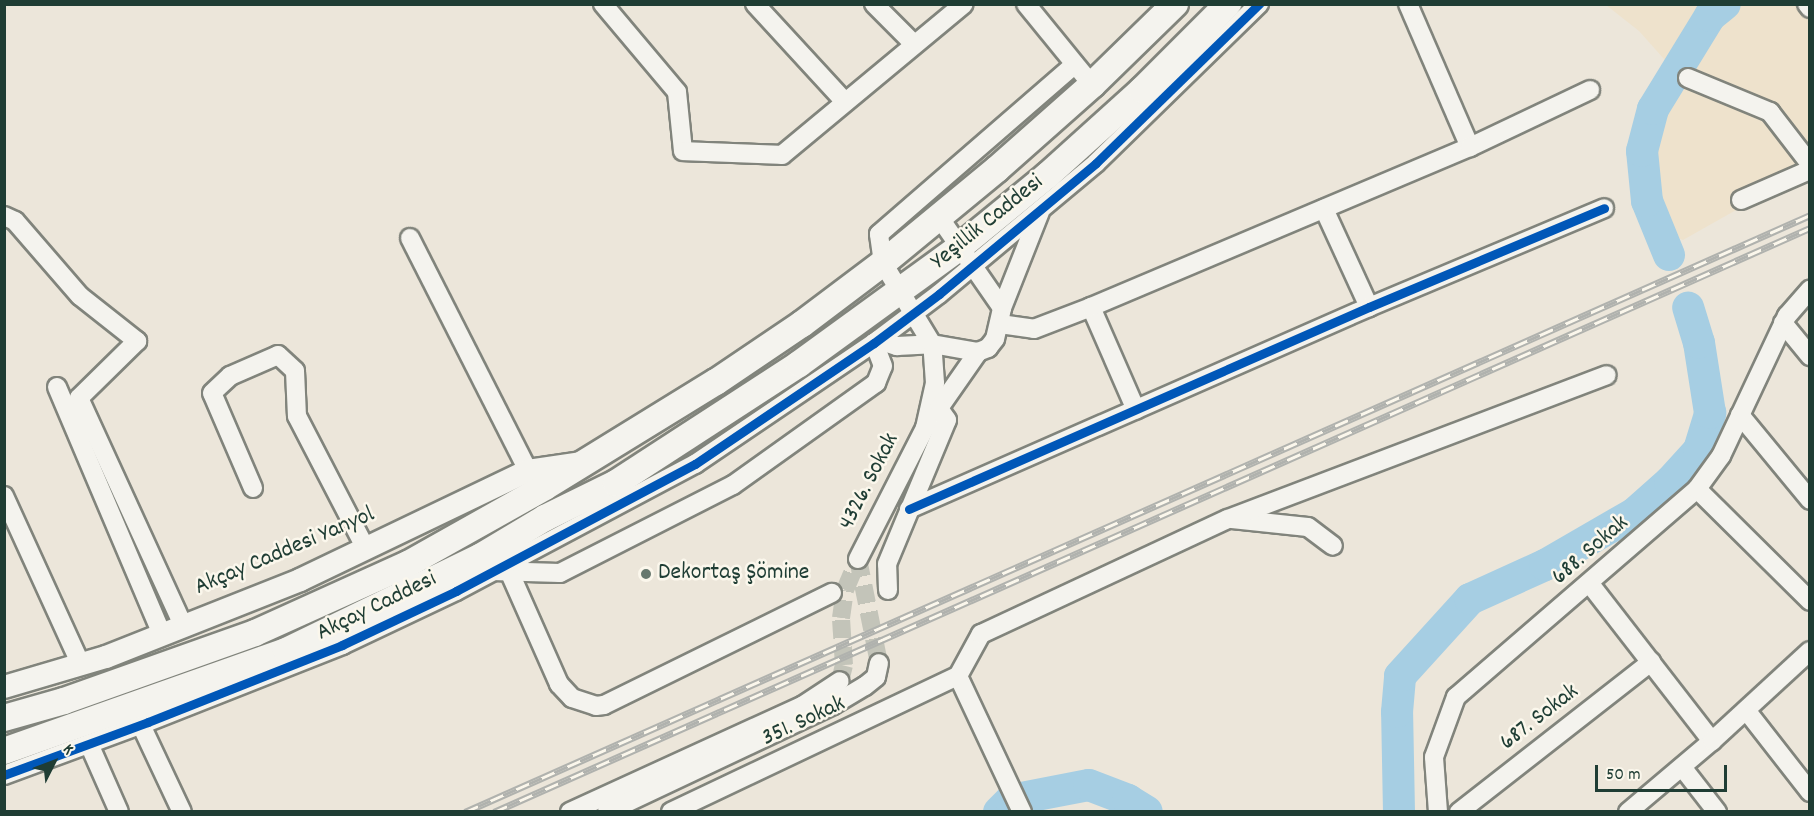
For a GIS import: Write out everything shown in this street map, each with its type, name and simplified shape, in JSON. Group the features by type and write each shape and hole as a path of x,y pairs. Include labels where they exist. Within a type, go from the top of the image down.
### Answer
{"highway":[{"name":"Yeşillik Caddesi","path":"716,382 802,324 939,217 1092,85 1175,4"},
{"name":"Yeşillik Caddesi","path":"725,412 799,364 901,291 967,256 1048,175 1134,98 1228,4"},
{"name":"Akçay Caddesi","path":"4,718 64,701 255,633 408,564 584,463 716,382"},
{"name":"Akçay Caddesi","path":"4,751 286,651 480,557 545,518 615,483 725,412"}],"main road":[{"name":"Akçay Caddesi Yanyol","path":"4,687 81,665 300,580 528,471 584,463"}],"street":[{"path":"603,4 677,92 683,151 782,155 964,4"},
{"path":"755,4 845,102"},
{"path":"874,4 914,44"},
{"path":"1026,4 1092,85"},
{"path":"4,775 141,725 342,645 500,571 695,464 876,342 914,313 967,256 1041,208 1096,163 1259,4"},
{"path":"1407,4 1470,147"},
{"path":"926,428 935,384 933,344 883,263 879,234 1075,64"},
{"path":"1688,78 1770,112 1809,164"},
{"path":"939,217 967,256 1001,316 1034,329 1470,147 1590,90"},
{"path":"1741,200 1809,170"},
{"path":"876,342 897,346 933,344 978,352 988,348 1041,208"},
{"path":"1324,208 1369,307"},
{"path":"909,508 1369,307 1604,208"},
{"path":"4,216 15,221 80,296 137,341 79,398 183,625"},
{"path":"410,238 528,471"},
{"name":"688. Sokak","path":"1438,812 1434,757 1456,697 1590,584 1697,489 1720,456 1785,319 1809,290"},
{"path":"1091,307 1136,410"},
{"path":"1785,319 1809,357"},
{"path":"500,571 560,573 733,485 876,383 883,366 876,342"},
{"path":"926,428 978,352"},
{"path":"252,488 212,393 230,376 278,355 295,371 297,416 366,549"},
{"path":"1022,812 958,676 981,634 1228,519 1607,375"},
{"path":"57,387 162,634"},
{"path":"888,590 887,564 947,420 939,410"},
{"path":"1740,415 1809,500"},
{"name":"4326. Sokak","path":"858,559 926,428"},
{"path":"1697,489 1809,602"},
{"path":"4,496 81,665"},
{"path":"1228,519 1308,527 1333,546"},
{"path":"500,571 559,684 572,698 596,706 614,700 832,594"},
{"path":"1590,584 1712,741"},
{"path":"1628,812 1712,741 1809,651"},
{"name":"687. Sokak","path":"1459,812 1651,662"},
{"name":"351. Sokak","path":"607,812 833,705 876,677 879,663"},
{"name":"351. Sokak","path":"671,812 958,676"},
{"path":"570,812 802,706 840,681"},
{"path":"1746,710 1809,792"},
{"path":"141,725 182,812"},
{"path":"89,744 119,812"},
{"path":"1682,767 1717,812"}],"shaded area":[{"path":"1606,5 1809,5 1809,169 1683,240 1671,235 1656,179 1654,132 1664,107 1681,78 1639,31"}],"waterway":[{"path":"1669,255 1647,201 1642,151 1653,109 1710,16 1725,4"},
{"path":"1399,812 1397,712 1400,676 1470,599 1545,565 1635,513 1670,482 1699,450 1710,413 1699,343 1688,308"},
{"path":"999,812 1011,800 1089,785 1128,800 1147,812"}],"tunnel":[{"path":"858,559 879,663"},
{"path":"840,681 844,665 841,618 845,590 858,559"}],"railway":[{"path":"465,812 1810,215"},
{"path":"494,812 1810,228"}],"cycle path":[{"path":"4,775 148,722 342,645 456,591 695,464 874,343 939,294 1096,163 1259,4"},
{"path":"909,509 1369,307 1604,208"}],"place":[{"name":"Dekortaş Şömine","path":"646,574"}]}
